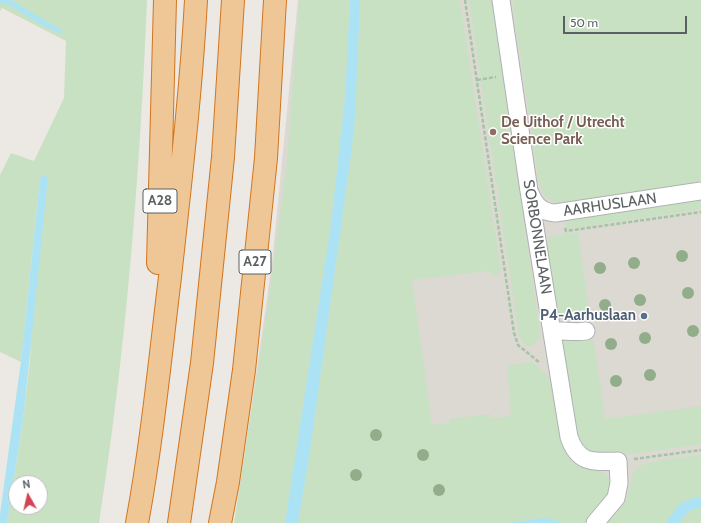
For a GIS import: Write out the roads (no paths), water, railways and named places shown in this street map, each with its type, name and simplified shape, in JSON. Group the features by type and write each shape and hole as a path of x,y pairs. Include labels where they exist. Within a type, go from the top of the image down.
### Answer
{"highway":[{"name":"A28","path":"155,403 165,0"},
{"path":"137,523 155,403 183,163 196,0"},
{"path":"179,523 202,363 223,157 233,0"},
{"name":"A27","path":"220,523 228,482 244,370 266,158 275,0"}],"street":[{"name":"SORBONNELAAN","path":"501,0 529,191 568,329 560,378 566,423 572,447 579,456 589,460 601,462 618,461 619,483 616,498 595,523"},
{"name":"AARHUSLAAN","path":"529,191 534,202 547,212 562,212 701,191"}],"water":[{"path":"0,0 11,0 63,31 61,34 40,24 6,3 0,3"},
{"path":"350,0 360,0 355,118 352,147 310,451 298,523 285,523 331,224 345,97"},
{"path":"44,175 48,177 24,412 14,475 8,475 7,523 0,523 21,361 40,179"},
{"path":"701,497 701,507 689,511 679,523 666,523 676,508 684,502"},
{"path":"543,518 562,523 509,523"}],"place":[{"name":"De Uithof / Utrecht Science Park","path":"493,132"},
{"name":"P4-Aarhuslaan","path":"644,316"}]}
